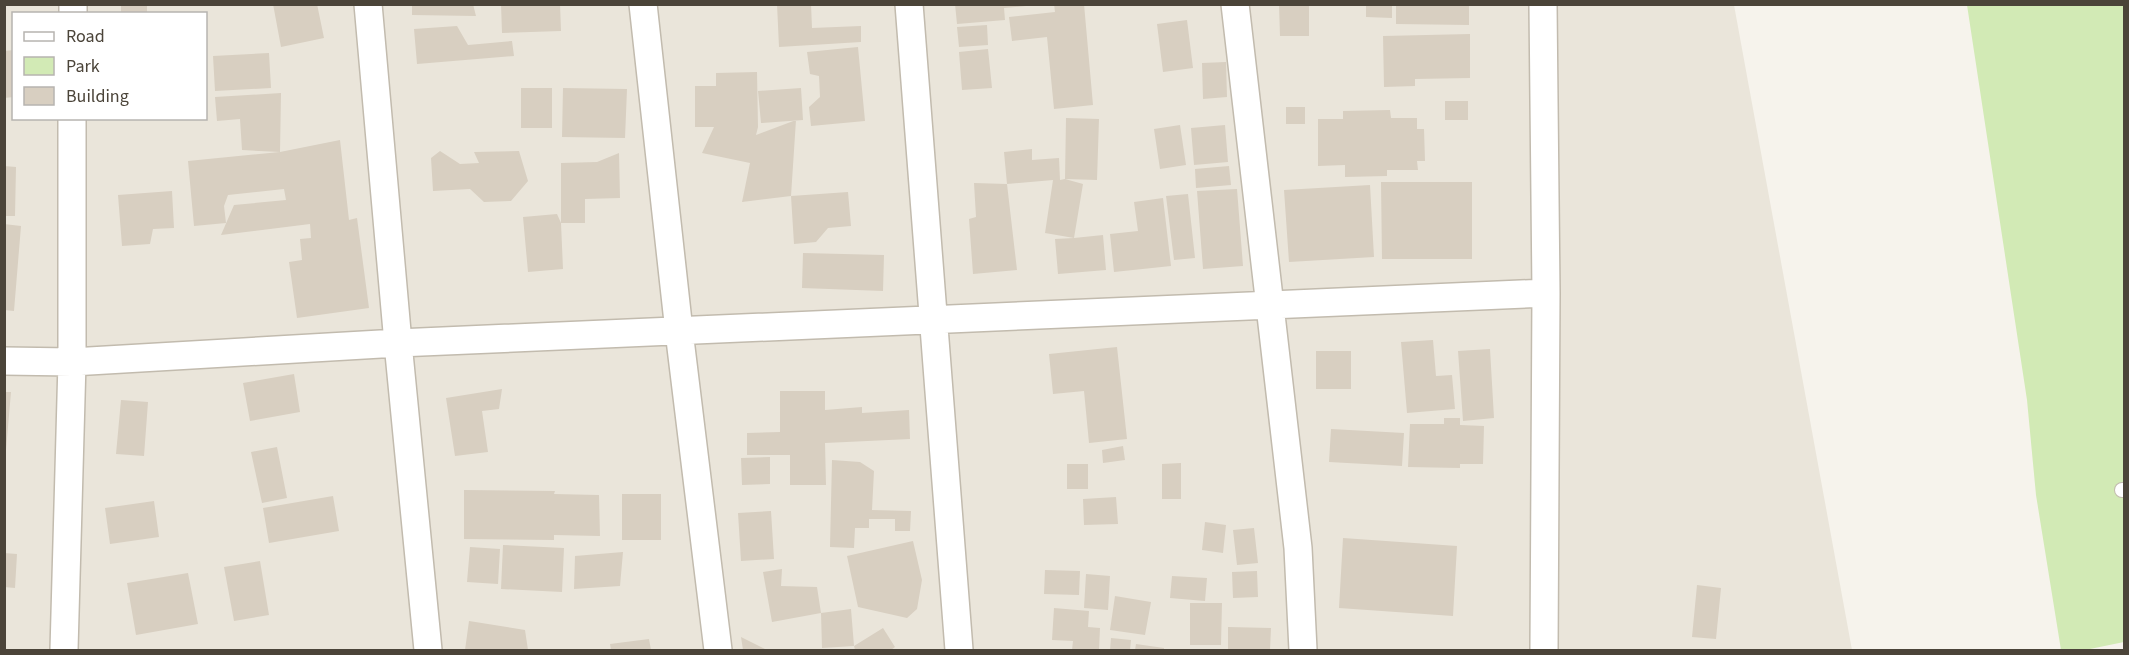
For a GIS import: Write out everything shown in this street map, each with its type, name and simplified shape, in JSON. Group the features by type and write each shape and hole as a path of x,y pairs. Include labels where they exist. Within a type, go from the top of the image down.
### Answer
{"street":[{"path":"368,4 428,651"},
{"path":"643,4 679,331 718,651"},
{"path":"909,4 959,651"},
{"path":"1235,4 1298,548 1303,651"},
{"path":"1543,4 1546,292 1544,651"},
{"path":"64,651 72,362 72,120"},
{"path":"4,360 72,362 398,343 1546,292"}],"shaded area":[{"path":"4,5 1734,5 1852,650 5,650"}],"green space":[{"path":"1967,5 2124,5 2124,642 2085,650 2061,650 2036,495 2027,400"}],"building":[{"path":"121,4 147,4 147,12 121,12"},
{"path":"273,4 317,4 324,38 281,47"},
{"path":"412,4 473,4 476,16 412,15"},
{"path":"501,4 560,4 561,31 502,33"},
{"path":"777,4 811,4 812,28 861,26 861,42 779,47"},
{"path":"955,4 1026,4 1026,6 1004,8 1005,20 957,24"},
{"path":"1054,4 1084,4 1093,105 1054,109 1047,37 1012,41 1009,17 1055,12"},
{"path":"1279,4 1309,4 1309,36 1280,36"},
{"path":"1366,4 1392,4 1392,18 1366,17"},
{"path":"1396,4 1469,4 1469,25 1396,24"},
{"path":"1187,20 1193,68 1163,72 1157,24"},
{"path":"987,25 988,45 959,47 957,27"},
{"path":"457,26 468,45 512,41 514,56 417,64 414,29"},
{"path":"1470,34 1470,78 1415,79 1415,86 1384,87 1383,36"},
{"path":"858,47 865,121 811,126 809,107 820,97 819,76 810,74 807,52"},
{"path":"988,49 992,88 962,90 959,52"},
{"path":"12,50 12,97 4,98 4,51"},
{"path":"269,53 271,88 215,91 213,56"},
{"path":"1226,62 1227,97 1203,99 1202,63"},
{"path":"757,72 758,127 756,135 796,120 791,196 742,202 750,163 702,153 714,127 695,127 695,86 716,86 716,73"},
{"path":"521,88 552,88 552,128 521,128"},
{"path":"563,88 627,89 625,138 562,137"},
{"path":"801,88 803,120 761,123 758,91"},
{"path":"281,93 280,152 242,150 240,119 217,121 215,97"},
{"path":"1445,101 1468,101 1468,120 1445,120"},
{"path":"1286,107 1305,107 1305,124 1286,124"},
{"path":"1390,110 1391,118 1417,118 1417,129 1424,129 1425,161 1417,161 1418,170 1387,170 1387,176 1345,177 1345,165 1318,166 1318,119 1343,119 1343,111"},
{"path":"1066,118 1099,119 1097,180 1065,179"},
{"path":"1180,125 1186,165 1160,169 1154,129"},
{"path":"1225,125 1228,162 1194,165 1191,128"},
{"path":"340,140 349,220 357,218 369,308 297,318 289,262 302,260 300,239 311,238 310,224 221,235 234,205 286,200 284,189 228,195 224,206 226,223 194,226 188,161 280,152"},
{"path":"1032,149 1032,160 1059,158 1060,180 1065,179 1083,184 1074,238 1045,233 1053,180 1007,184 1004,152"},
{"path":"440,151 460,164 479,163 474,152 519,151 528,181 511,201 484,202 470,189 433,191 431,158"},
{"path":"619,153 620,198 585,199 585,223 561,223 561,163 597,162"},
{"path":"4,166 16,167 15,216 4,216"},
{"path":"1229,166 1231,185 1196,188 1195,169"},
{"path":"1381,182 1472,182 1472,259 1382,259"},
{"path":"974,183 1007,184 1017,270 973,274 969,219 976,217"},
{"path":"1370,185 1374,257 1289,262 1284,190"},
{"path":"1237,189 1243,266 1203,269 1197,191"},
{"path":"172,191 174,228 153,229 150,244 122,246 118,195"},
{"path":"848,192 851,226 828,228 816,242 794,244 791,196"},
{"path":"1188,194 1195,258 1174,260 1166,196"},
{"path":"1163,198 1171,266 1114,272 1110,234 1138,231 1134,202"},
{"path":"557,214 561,223 563,269 528,272 523,217"},
{"path":"4,224 21,226 14,311 4,310"},
{"path":"1103,235 1106,270 1058,274 1055,239"},
{"path":"803,253 884,255 883,291 802,288"},
{"path":"1433,340 1436,376 1452,375 1455,409 1407,413 1401,342"},
{"path":"1117,347 1127,439 1089,443 1084,391 1053,394 1049,354"},
{"path":"1490,349 1494,418 1463,421 1458,351"},
{"path":"1316,351 1351,351 1351,389 1316,389"},
{"path":"294,374 300,412 250,421 243,383"},
{"path":"502,389 499,409 482,411 488,452 455,456 446,398"},
{"path":"780,391 825,391 825,410 862,407 862,413 909,410 910,439 825,443 826,485 790,485 790,455 747,455 747,433 780,432"},
{"path":"4,392 11,392 6,450 4,450"},
{"path":"121,400 148,402 144,456 116,454"},
{"path":"1444,418 1460,418 1460,425 1484,426 1483,464 1460,464 1460,468 1408,467 1410,424 1444,424"},
{"path":"1331,429 1404,433 1402,466 1329,462"},
{"path":"1123,446 1125,460 1103,463 1102,450"},
{"path":"277,447 287,498 262,503 251,452"},
{"path":"770,457 770,484 742,485 741,458"},
{"path":"832,460 860,462 874,471 872,510 911,511 910,531 895,531 895,519 869,519 869,528 855,528 854,548 830,547"},
{"path":"1181,463 1181,499 1162,499 1162,464"},
{"path":"1067,464 1088,464 1088,489 1067,489"},
{"path":"464,490 555,491 554,494 599,495 600,536 554,535 554,540 464,539"},
{"path":"622,494 661,494 661,540 622,540"},
{"path":"333,496 339,531 269,543 263,508"},
{"path":"1116,497 1118,524 1084,525 1083,499"},
{"path":"154,501 159,537 110,544 105,508"},
{"path":"771,511 774,559 741,561 738,513"},
{"path":"1205,522 1226,525 1223,553 1202,550"},
{"path":"1254,528 1258,563 1237,565 1233,530"},
{"path":"1343,538 1457,546 1453,616 1339,608"},
{"path":"913,541 922,580 917,609 907,618 858,607 847,556"},
{"path":"503,545 564,548 562,592 501,589"},
{"path":"470,547 500,549 498,584 467,582"},
{"path":"623,552 620,586 574,589 575,556"},
{"path":"4,553 17,554 15,588 4,587"},
{"path":"260,561 269,615 234,621 224,567"},
{"path":"782,569 781,586 817,587 821,613 772,622 763,572"},
{"path":"1045,570 1080,571 1079,595 1044,594"},
{"path":"1257,571 1258,597 1233,598 1232,572"},
{"path":"188,573 198,624 136,635 127,583"},
{"path":"1086,574 1110,576 1108,610 1084,608"},
{"path":"1172,576 1207,578 1205,601 1170,598"},
{"path":"1697,585 1721,588 1716,639 1692,637"},
{"path":"1115,596 1151,602 1145,635 1110,630"},
{"path":"1190,603 1222,603 1221,645 1190,645"},
{"path":"1054,608 1089,611 1088,627 1100,628 1099,650 1072,650 1073,641 1052,640"},
{"path":"851,609 854,646 822,648 821,613"},
{"path":"469,621 525,630 528,650 465,650"},
{"path":"1228,627 1271,628 1270,650 1228,650"},
{"path":"883,628 895,647 891,650 855,650 854,646"},
{"path":"741,637 767,650 743,650"},
{"path":"1111,638 1131,640 1130,650 1110,650"},
{"path":"649,639 651,650 611,650 610,644"},
{"path":"1136,644 1164,648 1164,650 1135,650"}]}
